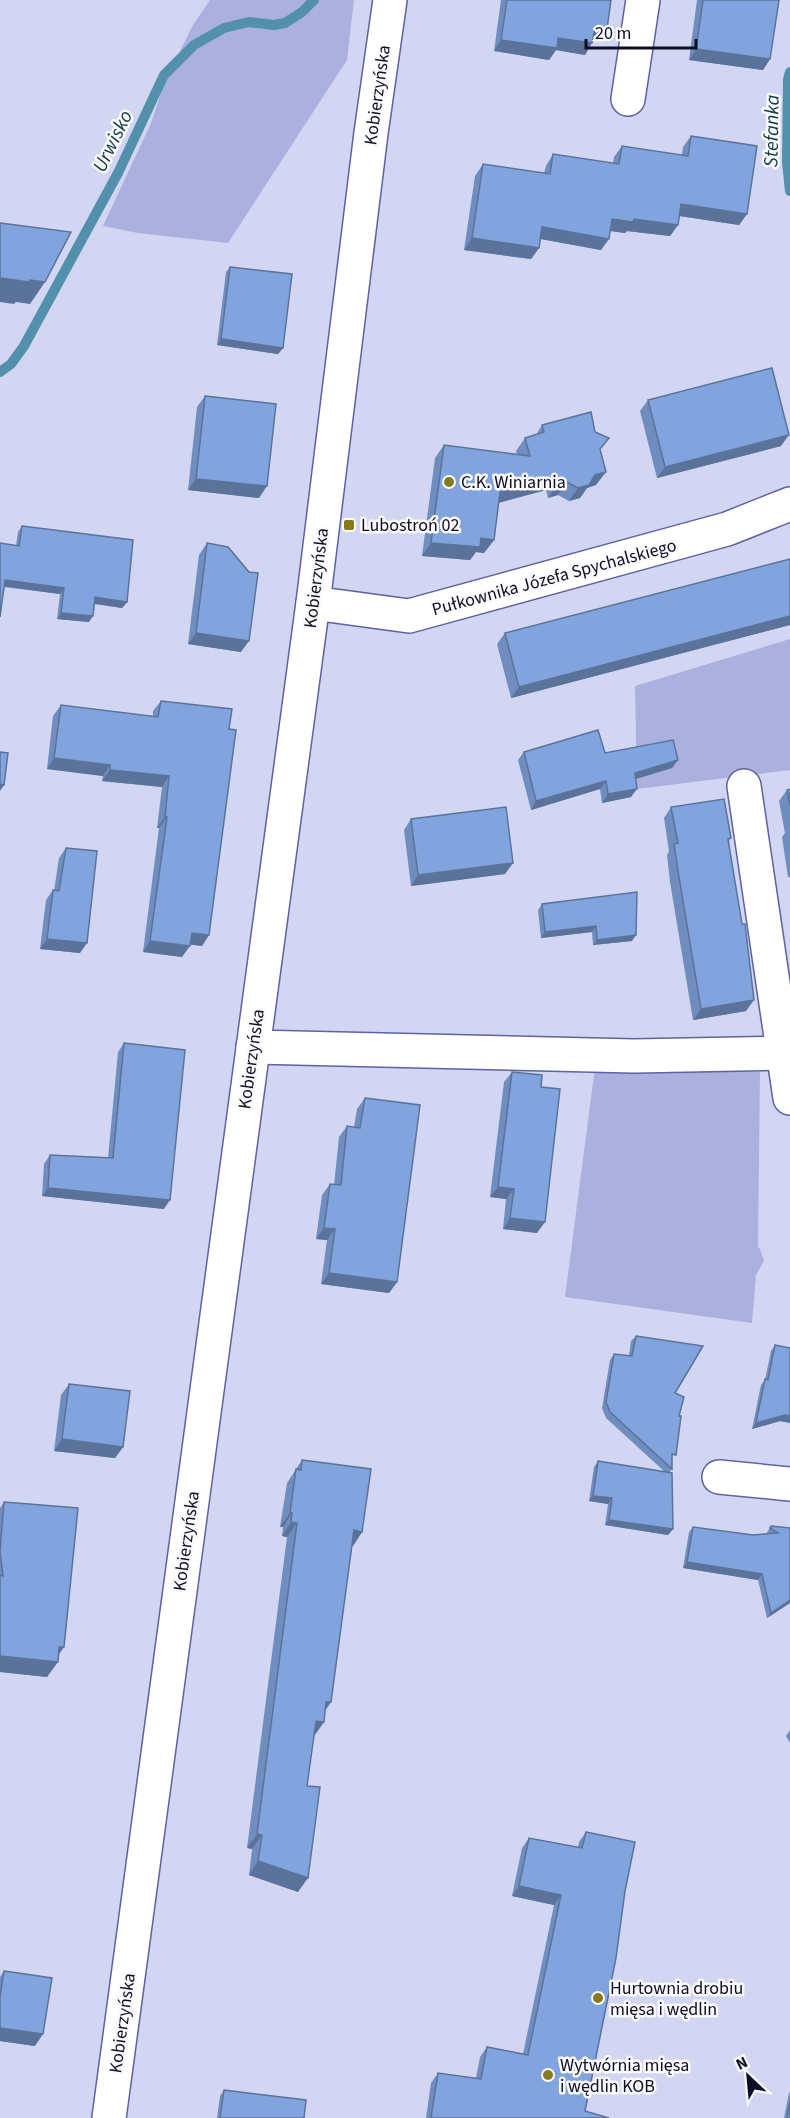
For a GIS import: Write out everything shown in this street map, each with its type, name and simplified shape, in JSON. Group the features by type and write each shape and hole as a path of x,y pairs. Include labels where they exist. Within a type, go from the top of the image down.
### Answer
{"street":[{"name":"Kobierzyńska","path":"109,2118 313,603 371,133 390,0"},
{"path":"628,99 643,0"},
{"name":"Pułkownika Józefa Spychalskiego","path":"313,603 409,616 727,529 790,504"},
{"path":"744,786 790,1098"},
{"path":"253,1047 634,1056 783,1053"},
{"path":"719,1477 790,1484"}],"shaded area":[{"path":"210,0 354,0 347,60 228,243 138,233 103,226 151,123 165,81 193,25"},
{"path":"790,639 790,770 637,789 635,686"},
{"path":"595,1067 760,1072 758,1247 764,1261 756,1275 752,1323 565,1297"}],"building":[{"path":"507,0 611,0 607,29 595,28 592,43 558,38 557,48 501,40"},
{"path":"703,0 779,0 770,59 696,49"},
{"path":"691,136 757,146 747,214 681,204 678,225 634,219 633,222 612,219 609,239 542,227 539,248 472,238 483,164 550,174 553,154 619,164 622,146 688,156"},
{"path":"0,223 71,232 45,282 0,278"},
{"path":"230,267 292,274 283,348 221,339"},
{"path":"772,368 789,435 665,467 648,400"},
{"path":"205,396 276,404 267,486 196,479"},
{"path":"591,412 595,432 609,438 600,449 606,472 595,475 589,485 578,488 567,482 557,485 555,477 500,492 494,540 481,538 480,547 431,543 444,445 530,456 525,438 544,432 542,425"},
{"path":"22,526 133,540 127,602 95,597 93,616 61,613 64,588 5,580 0,617 0,543 19,546"},
{"path":"207,543 228,547 249,572 258,573 249,641 196,633"},
{"path":"790,559 790,616 519,687 505,633"},
{"path":"161,701 232,709 229,729 236,730 209,935 192,933 190,946 150,941 167,817 165,817 169,776 110,770 110,765 54,758 61,705 158,717"},
{"path":"598,730 605,753 673,740 678,760 635,773 637,789 608,794 606,781 536,801 524,752"},
{"path":"0,752 8,753 4,785 0,784"},
{"path":"790,789 790,806 787,790"},
{"path":"724,799 742,924 745,924 754,1000 701,1009 678,871 674,844 678,843 671,807"},
{"path":"506,807 513,863 418,875 411,819"},
{"path":"66,848 97,851 87,943 47,939 53,890 59,891"},
{"path":"637,892 636,935 597,940 596,926 545,932 542,904"},
{"path":"124,1043 185,1050 170,1200 48,1188 50,1155 113,1158"},
{"path":"512,1072 542,1075 541,1087 560,1089 545,1222 510,1218 514,1189 498,1187"},
{"path":"365,1098 420,1105 397,1282 329,1273 335,1229 324,1228 330,1184 341,1185 347,1126 360,1128"},
{"path":"636,1336 703,1346 675,1393 684,1397 679,1416 681,1416 676,1455 672,1454 672,1469 610,1412 606,1402 614,1354 632,1356"},
{"path":"775,1345 790,1348 790,1416 785,1415 756,1423 765,1379 768,1380"},
{"path":"69,1384 130,1391 123,1447 62,1439"},
{"path":"302,1460 371,1469 362,1532 354,1530 331,1702 326,1702 324,1722 316,1721 307,1786 320,1787 308,1878 258,1861 262,1835 257,1834 297,1523 291,1522 292,1513 290,1513 296,1469 301,1470"},
{"path":"598,1461 672,1473 673,1529 609,1520 612,1498 593,1496"},
{"path":"4,1502 78,1508 64,1647 59,1647 58,1662 0,1656 0,1575 3,1576 0,1551"},
{"path":"771,1526 790,1528 790,1600 771,1613 762,1574 687,1562 693,1527 753,1535 778,1533 770,1528"},
{"path":"586,1832 635,1842 625,1891 616,1958 585,2111 609,2118 431,2118 438,2073 481,2079 487,2047 528,2055 561,1895 519,1886 529,1838 582,1848"},
{"path":"4,1971 52,1978 43,2034 0,2028 0,1997"},
{"path":"224,2090 306,2100 304,2118 220,2118"}],"waterway":[{"name":"Urwisko","path":"0,372 11,364 24,346 118,173 164,75 194,45 224,28 249,22 274,25 285,23 302,12 314,0"},
{"name":"Stefanka","path":"790,72 787,162 790,191"}],"place":[{"name":"C.K. Winiarnia","path":"449,482"},
{"name":"Lubostroń 02","path":"349,525"},
{"name":"Hurtownia drobiu mięsa i wędlin","path":"598,1998"},
{"name":"Wytwórnia mięsa i wędlin KOB","path":"548,2075"}]}
